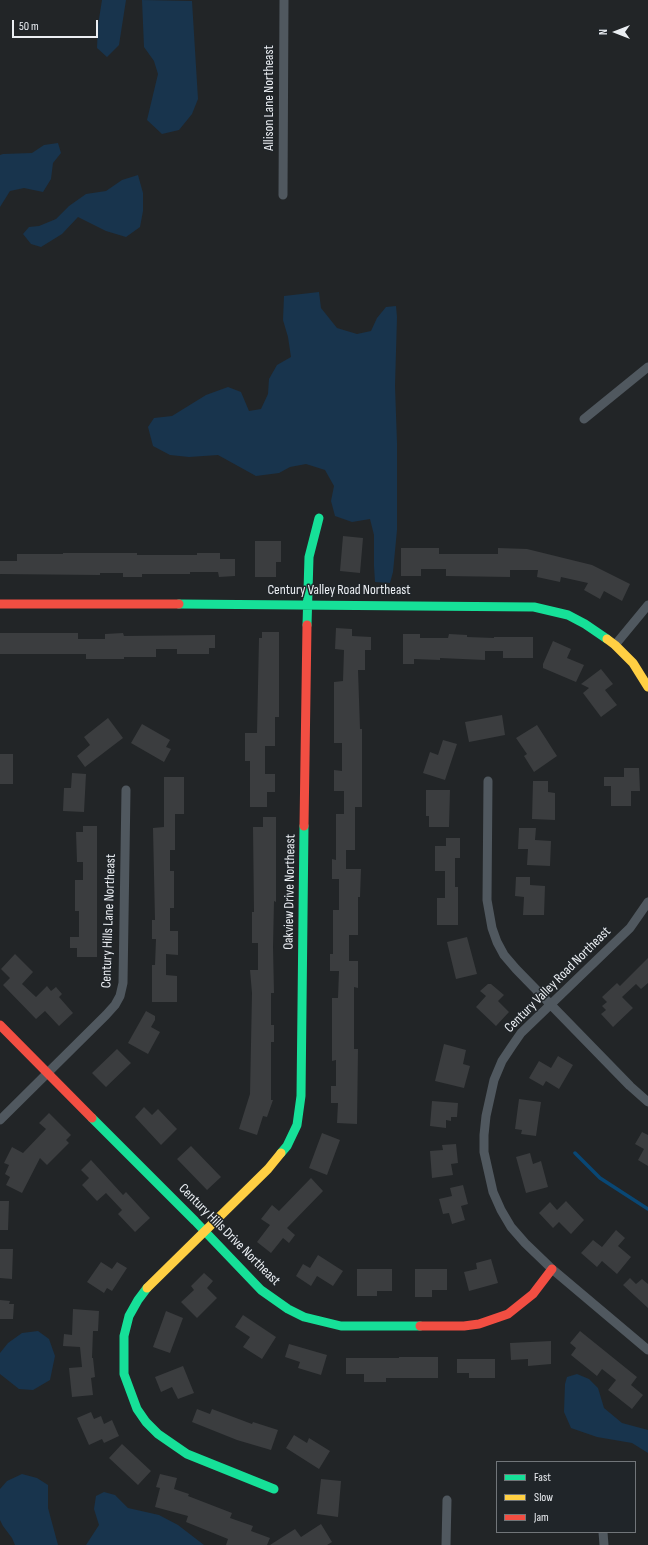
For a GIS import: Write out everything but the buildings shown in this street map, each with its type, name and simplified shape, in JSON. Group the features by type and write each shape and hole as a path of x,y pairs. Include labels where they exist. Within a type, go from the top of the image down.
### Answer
{"street":[{"name":"Allison Lane Northeast","path":"283,195 284,0"},
{"path":"584,419 648,367"},
{"name":"Oakview Drive Northeast","path":"274,1489 192,1456 171,1444 146,1422 137,1409 130,1393 124,1374 123,1355 124,1336 129,1316 138,1300 150,1285 205,1232 280,1154 293,1135 297,1125 301,1096 306,604 309,557 319,518"},
{"name":"Century Valley Road Northeast","path":"0,604 306,604 534,607 568,615 585,624 615,645 633,663 648,687"},
{"path":"615,645 648,605"},
{"path":"488,781 487,900 492,928 497,942 504,955 551,1005 630,1086 648,1102"},
{"name":"Century Hills Lane Northeast","path":"0,1120 106,1015 115,1005 120,996 124,982 126,790"},
{"name":"Century Valley Road Northeast","path":"648,902 630,928 521,1033 502,1061 494,1080 489,1098 484,1135 484,1152 493,1192 511,1227 552,1269 648,1350"},
{"name":"Century Hills Drive Northeast","path":"0,1025 261,1290 273,1300 304,1317 341,1326 464,1326 479,1324 508,1314 533,1294 552,1269"},
{"path":"446,1545 447,1500"},
{"path":"603,1533 604,1545"}],"shaded area":[{"path":"102,0 126,0 119,45 107,57 97,48 98,25"},
{"path":"142,0 192,1 198,99 192,114 179,130 162,134 147,120 158,74 154,61 144,47"},
{"path":"58,143 61,153 53,163 51,179 43,192 24,188 10,191 0,207 0,155 32,153 44,145"},
{"path":"138,175 143,193 143,211 140,227 126,237 106,231 78,217 62,234 41,247 31,244 23,234 29,227 39,226 56,219 69,206 86,194 106,191 122,180"},
{"path":"319,292 321,308 337,328 357,334 371,331 377,318 386,307 396,306 395,386 397,443 397,530 393,572 390,583 375,582 374,535 370,519 352,522 335,516 331,501 334,486 325,470 306,464 290,467 279,473 256,476 218,455 189,457 170,455 153,446 148,427 154,418 172,416 206,395 228,387 241,392 249,411 261,409 268,394 269,379 277,365 291,357 288,337 283,320 284,296"},
{"path":"38,1331 49,1339 55,1356 50,1380 33,1390 19,1389 0,1374 0,1353 8,1343 22,1333"},
{"path":"577,1374 589,1379 598,1388 604,1408 622,1423 648,1430 648,1453 632,1443 597,1437 571,1428 564,1412 565,1384 567,1377"},
{"path":"22,1474 37,1478 48,1485 48,1508 58,1545 15,1545 12,1538 3,1526 0,1520 0,1489 7,1481"},
{"path":"104,1492 115,1495 128,1508 159,1515 178,1525 204,1545 86,1545 99,1525 94,1509 96,1496"}],"waterway":[{"path":"575,1153 600,1178 648,1209"}],"traffic: fast":[{"path":"307,625 309,557 319,518"},
{"path":"179,604 534,607 568,615 585,624 607,639"},
{"path":"281,1153 287,1146 297,1125 301,1096 304,826"},
{"path":"92,1118 195,1221 261,1290 288,1309 304,1317 341,1326 420,1326"},
{"path":"147,1288 129,1316 124,1336 124,1374 137,1409 146,1422 158,1434 187,1454 274,1489"}],"traffic: slow":[{"path":"607,639 633,663 648,687"},
{"path":"147,1288 268,1169 281,1153"}],"traffic: jam":[{"path":"0,604 179,604"},
{"path":"304,826 307,625"},
{"path":"0,1025 92,1118"},
{"path":"420,1326 464,1326 479,1324 508,1314 533,1294 552,1269"}]}
